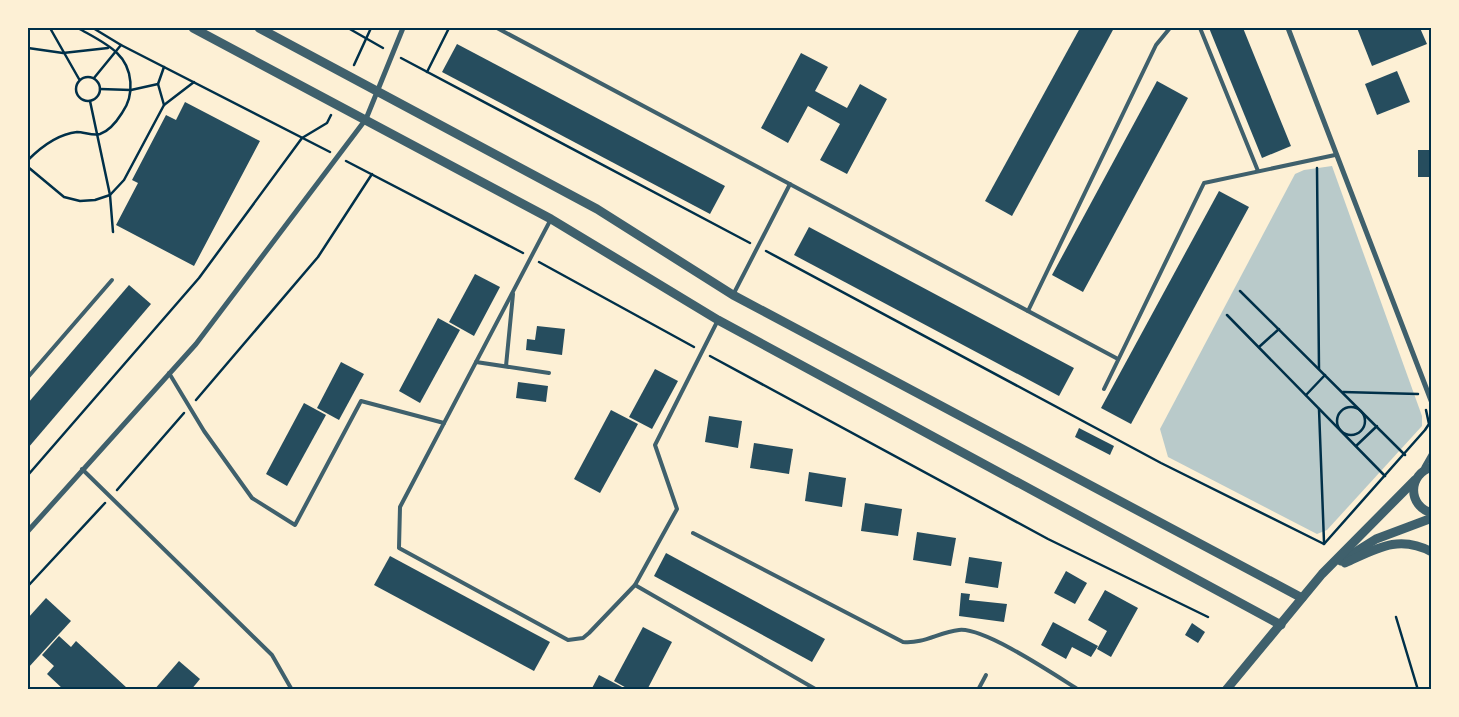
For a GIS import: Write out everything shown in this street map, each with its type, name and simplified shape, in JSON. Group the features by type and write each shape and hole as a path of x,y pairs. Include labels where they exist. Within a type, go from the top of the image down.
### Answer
{"street":[{"path":"193,28 366,119 551,220 718,320 1281,625"},
{"path":"259,28 597,210 733,295 1302,598"},
{"path":"28,530 196,344 366,119 403,28"},
{"path":"1288,28 1335,155 1432,403"},
{"path":"1426,390 1432,395"},
{"path":"1322,574 1376,539 1431,517 1422,509 1413,495 1432,453"},
{"path":"1226,690 1322,574 1423,472 1432,459"},
{"path":"1322,574 1387,544 1401,543 1432,552"}],"lane":[{"path":"497,28 1118,359"},
{"path":"1028,311 1156,45 1170,28"},
{"path":"1200,28 1258,171"},
{"path":"1104,389 1204,183 1335,155"},
{"path":"733,295 790,184"},
{"path":"551,220 400,507 399,548 568,640 576,640 589,633 635,585 676,509 655,445 718,320"},
{"path":"28,377 112,280"},
{"path":"506,366 514,291"},
{"path":"476,362 549,373"},
{"path":"169,373 252,498 295,525 361,401 444,423"},
{"path":"82,469 272,655 292,690"},
{"path":"693,532 903,642 924,641 960,630 972,631 1022,656 1078,690"},
{"path":"635,585 817,690"},
{"path":"978,690 986,675"}],"path":[{"path":"50,28 80,79"},
{"path":"28,160 37,150 64,135 78,132 99,134 110,127 121,116 127,104 131,90 129,74 116,52 78,28"},
{"path":"93,28 121,45 531,257 1048,539 1208,618"},
{"path":"348,28 393,54 1152,458 1324,544"},
{"path":"427,72 449,28"},
{"path":"94,78 121,45"},
{"path":"28,48 63,53 110,48"},
{"path":"164,67 158,84 164,105"},
{"path":"89,76 94,78 100,89 98,97 85,101 76,94 76,84 80,79 89,76"},
{"path":"28,167 64,197 80,201 95,200 110,195 124,180 164,105 194,82"},
{"path":"100,89 131,90 158,84"},
{"path":"90,101 99,134 110,195 113,232"},
{"path":"28,475 198,278 302,138"},
{"path":"1316,159 1319,369"},
{"path":"28,586 190,407 318,257 372,174"},
{"path":"1240,291 1405,455"},
{"path":"1227,315 1385,476"},
{"path":"1259,347 1279,329"},
{"path":"1306,395 1325,375"},
{"path":"1342,392 1420,394 1417,385"},
{"path":"1351,406 1360,411 1365,421 1361,431 1351,435 1341,431 1336,421 1341,411 1351,406"},
{"path":"1319,408 1324,544"},
{"path":"1324,544 1405,455 1429,424 1425,409"},
{"path":"1356,447 1376,426"},
{"path":"1396,617 1418,690"}],"shaded area":[{"path":"1332,166 1422,416 1422,426 1327,530 1317,534 1168,457 1160,429 1295,174 1304,170"}],"building":[{"path":"1080,28 1114,28 1012,216 985,201"},
{"path":"1209,28 1243,28 1291,146 1262,158"},
{"path":"1357,28 1420,28 1427,44 1372,66"},
{"path":"457,44 725,186 710,214 442,72"},
{"path":"801,53 828,67 815,91 847,108 860,84 887,99 847,174 820,160 840,124 808,106 788,143 761,128"},
{"path":"1397,71 1410,102 1377,115 1365,84"},
{"path":"1157,81 1188,98 1083,292 1052,275"},
{"path":"185,102 260,141 194,266 116,225 138,183 132,180 166,115 176,120"},
{"path":"1418,150 1432,150 1432,177 1418,177"},
{"path":"1219,191 1249,207 1131,424 1101,408"},
{"path":"809,227 1074,368 1059,396 794,255"},
{"path":"475,274 500,287 474,336 449,322"},
{"path":"129,285 151,304 28,448 28,403"},
{"path":"438,318 460,330 420,403 399,391"},
{"path":"537,326 565,329 562,355 526,350 527,339 535,340"},
{"path":"341,362 364,374 339,420 317,408"},
{"path":"655,369 678,381 652,429 629,417"},
{"path":"518,382 548,386 546,402 516,398"},
{"path":"304,403 326,415 287,486 266,474"},
{"path":"611,410 638,424 600,493 574,479"},
{"path":"709,416 742,421 738,448 705,442"},
{"path":"1079,428 1114,446 1110,455 1075,437"},
{"path":"754,443 793,449 789,474 750,468"},
{"path":"809,472 846,478 842,507 805,501"},
{"path":"865,503 902,509 898,536 861,531"},
{"path":"917,532 956,538 951,566 913,560"},
{"path":"666,553 825,639 812,662 654,576"},
{"path":"390,556 550,642 534,671 374,585"},
{"path":"969,557 1002,562 998,588 965,583"},
{"path":"1066,571 1087,583 1075,604 1054,593"},
{"path":"1105,590 1138,608 1111,657 1097,649 1107,631 1088,620"},
{"path":"961,593 970,594 969,600 1007,604 1004,622 959,616"},
{"path":"46,598 71,621 28,668 28,618"},
{"path":"1053,622 1098,646 1091,657 1072,647 1066,659 1041,645"},
{"path":"1192,623 1205,632 1198,643 1185,635"},
{"path":"643,627 672,642 647,690 630,690 614,681"},
{"path":"59,636 71,647 76,641 127,688 64,690 47,674 54,666 42,655"},
{"path":"179,661 200,679 191,690 154,690"},
{"path":"599,675 624,688 623,690 591,690"}]}
